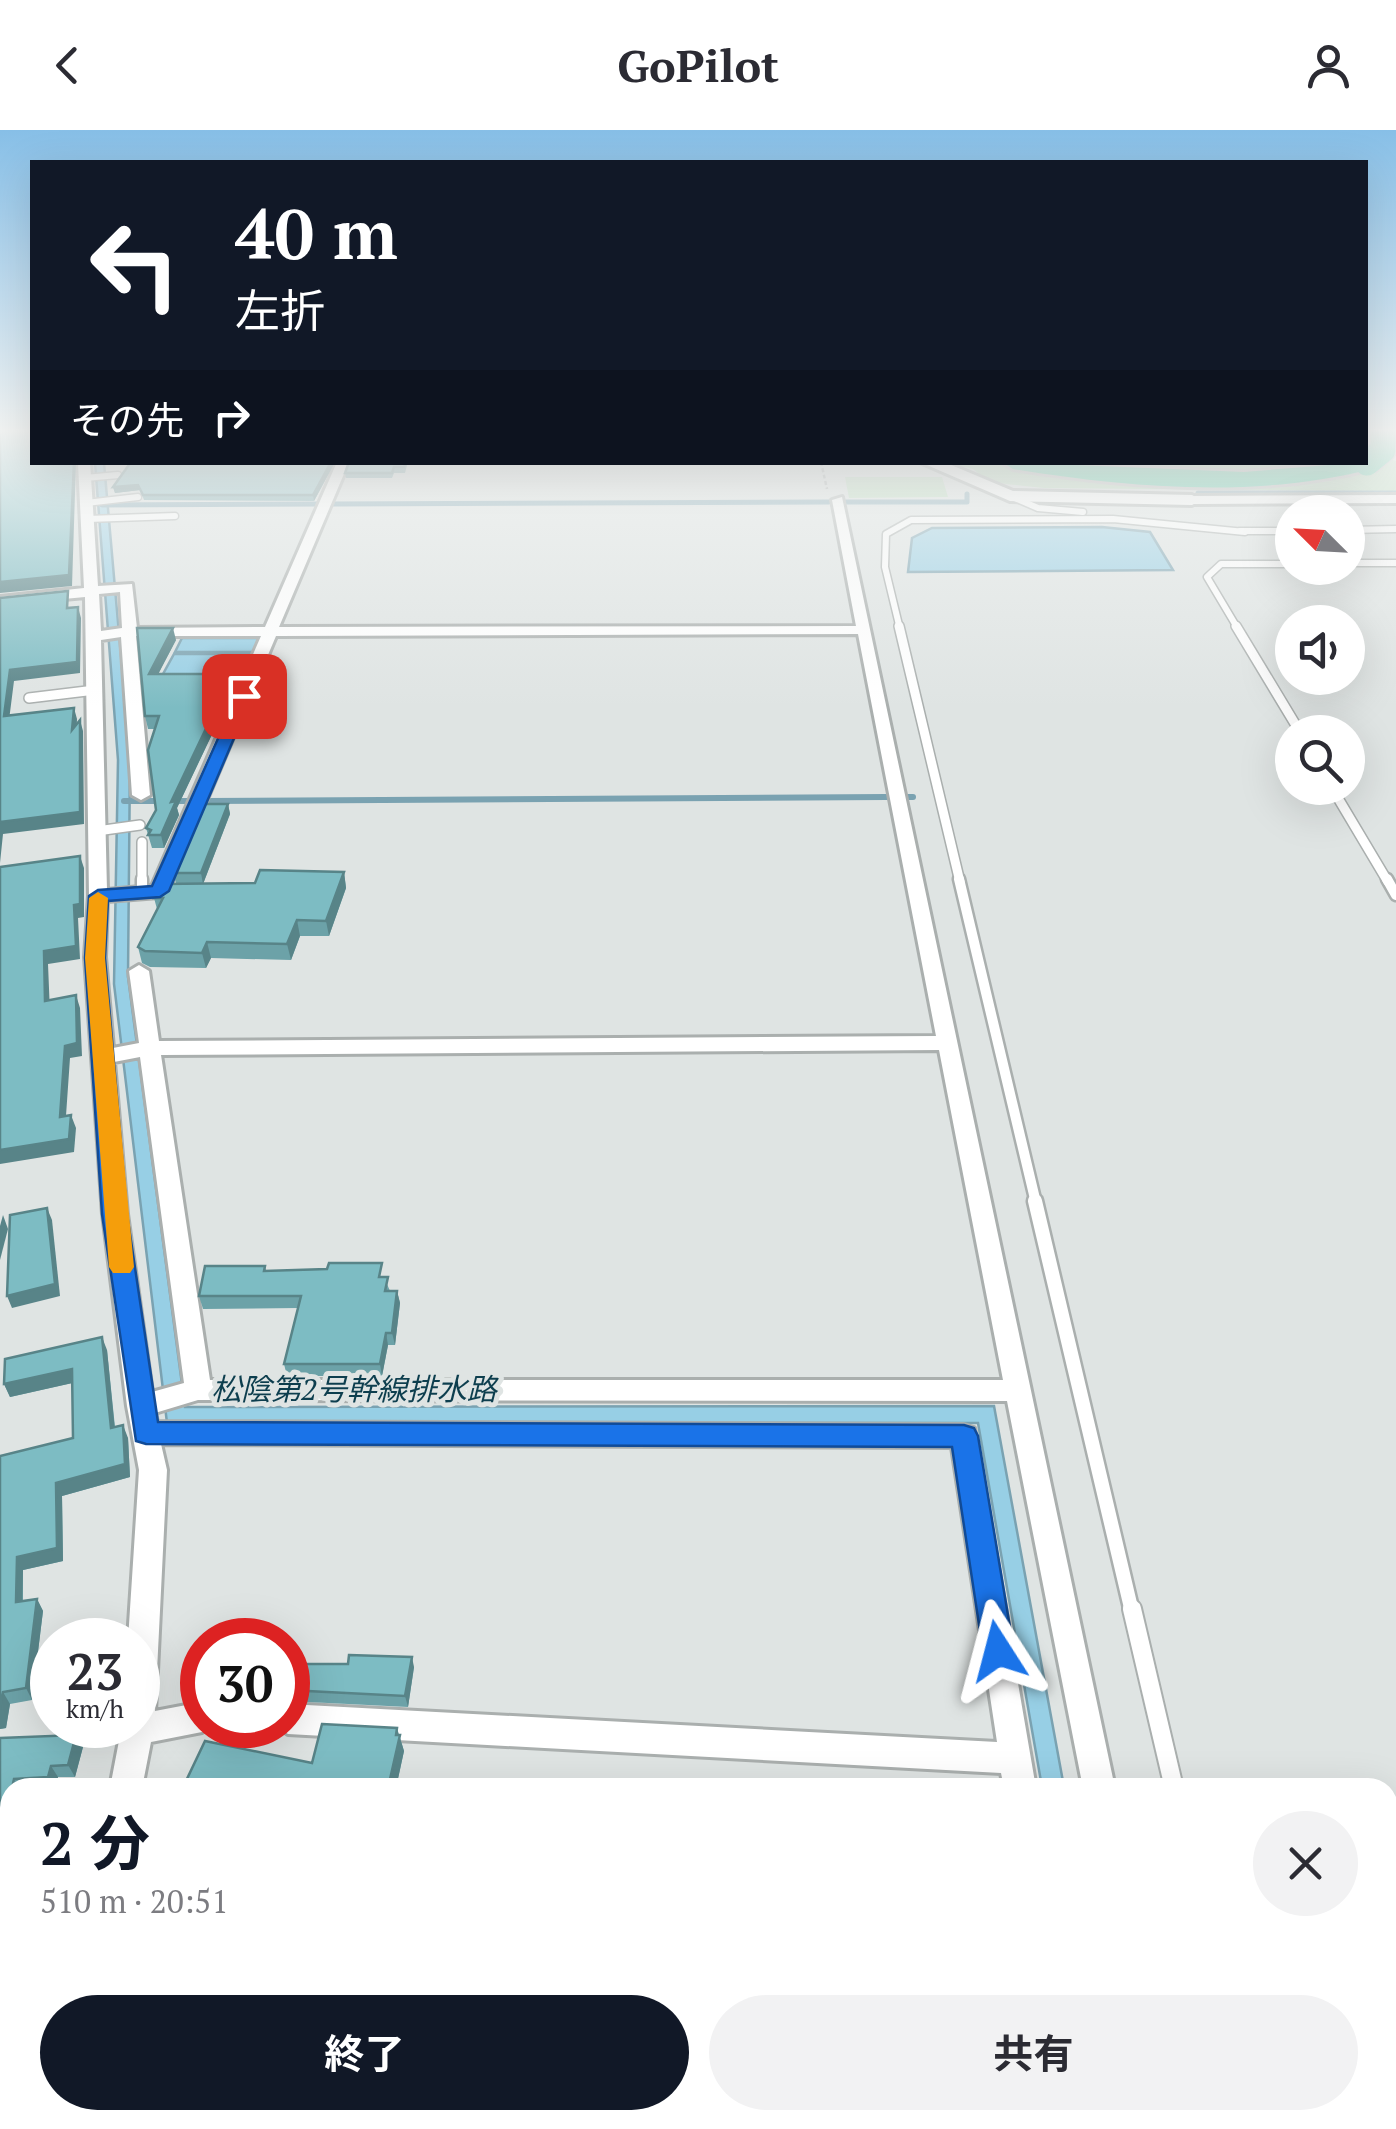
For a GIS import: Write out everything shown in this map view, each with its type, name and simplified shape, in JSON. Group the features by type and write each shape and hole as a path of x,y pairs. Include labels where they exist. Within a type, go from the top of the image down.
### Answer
{"street":[{"path":"89,521 101,750 124,790"},
{"path":"103,895 154,891 273,632 319,521"},
{"path":"842,521 1096,1778"},
{"path":"0,601 127,586 135,745 124,790 103,830 103,895 95,958 107,1056 114,1214 148,1413 153,1470 144,1618"},
{"path":"97,636 864,630"},
{"path":"101,750 135,745"},
{"path":"139,970 195,1391"},
{"path":"107,1056 147,1048 947,1043"},
{"path":"148,1413 195,1391 1020,1391"},
{"path":"148,1413 964,1436 1018,1773 310,1721"},
{"path":"128,1778 134,1748"}],"lane":[{"path":"909,521 886,534 885,567 1172,1778"},
{"path":"1136,521 1275,531"},
{"path":"1175,521 1246,532"},
{"path":"1365,530 1396,529"},
{"path":"1365,563 1396,562"},
{"path":"1275,564 1221,564 1207,577 1290,715"},
{"path":"29,698 95,690"},
{"path":"1342,805 1396,895"},
{"path":"103,830 138,825"},
{"path":"142,842 154,891"}],"water":[{"path":"100,521 109,521 130,759 128,977 185,1407 994,1406 1062,1778 1040,1778 978,1423 167,1423 114,984 118,760"},
{"path":"1102,527 1150,532 1173,570 908,572 912,538 932,528"},
{"path":"182,638 261,638 255,652 175,652"},
{"path":"174,654 254,654 240,685 157,685"}],"building":[{"path":"0,521 71,521 69,575 0,582"},
{"path":"68,591 67,608 78,607 77,662 10,670 4,716 74,708 72,730 80,720 80,812 0,822 0,598"},
{"path":"137,628 173,628 149,674 232,674 171,802 176,801 161,835 148,835 151,830 146,828 156,810 148,750 159,716 145,716"},
{"path":"202,804 228,804 201,873 173,873"},
{"path":"80,856 80,904 74,905 76,946 44,951 45,1001 76,995 77,1043 65,1046 60,1117 71,1115 69,1139 0,1150 0,867"},
{"path":"260,870 344,872 326,921 297,920 287,944 207,942 202,953 145,951 138,947 163,898 154,898 161,884 255,883"},
{"path":"47,1208 55,1284 7,1296 10,1215"},
{"path":"329,1263 382,1263 379,1277 388,1277 385,1291 397,1291 392,1333 386,1333 380,1364 284,1364 301,1296 199,1296 205,1266 265,1266 264,1271 327,1269"},
{"path":"102,1337 111,1428 123,1425 125,1464 56,1483 57,1548 17,1557 16,1602 37,1599 35,1618 30,1618 26,1688 3,1692 0,1709 0,1456 73,1438 72,1369 4,1384 5,1359"},
{"path":"349,1655 412,1657 405,1696 310,1691 310,1664 348,1664"},
{"path":"322,1724 397,1728 396,1735 400,1735 390,1778 187,1778 202,1748 239,1748 312,1763"},
{"path":"30,1737 30,1748 73,1748 68,1765 51,1766 48,1777 0,1778 0,1738"}],"waterway":[{"path":"206,801 887,797"},
{"path":"908,797 913,797"},
{"path":"124,801 190,801"}],"slow traffic":[{"path":"98,898 95,958 121,1267"}],"route":[{"path":"244,696 160,891 98,896 95,958 114,1214 146,1433 964,1436 998,1651"}],"water label":[{"name":"松陰第2号幹線排水路","path":"354,1389"}]}
